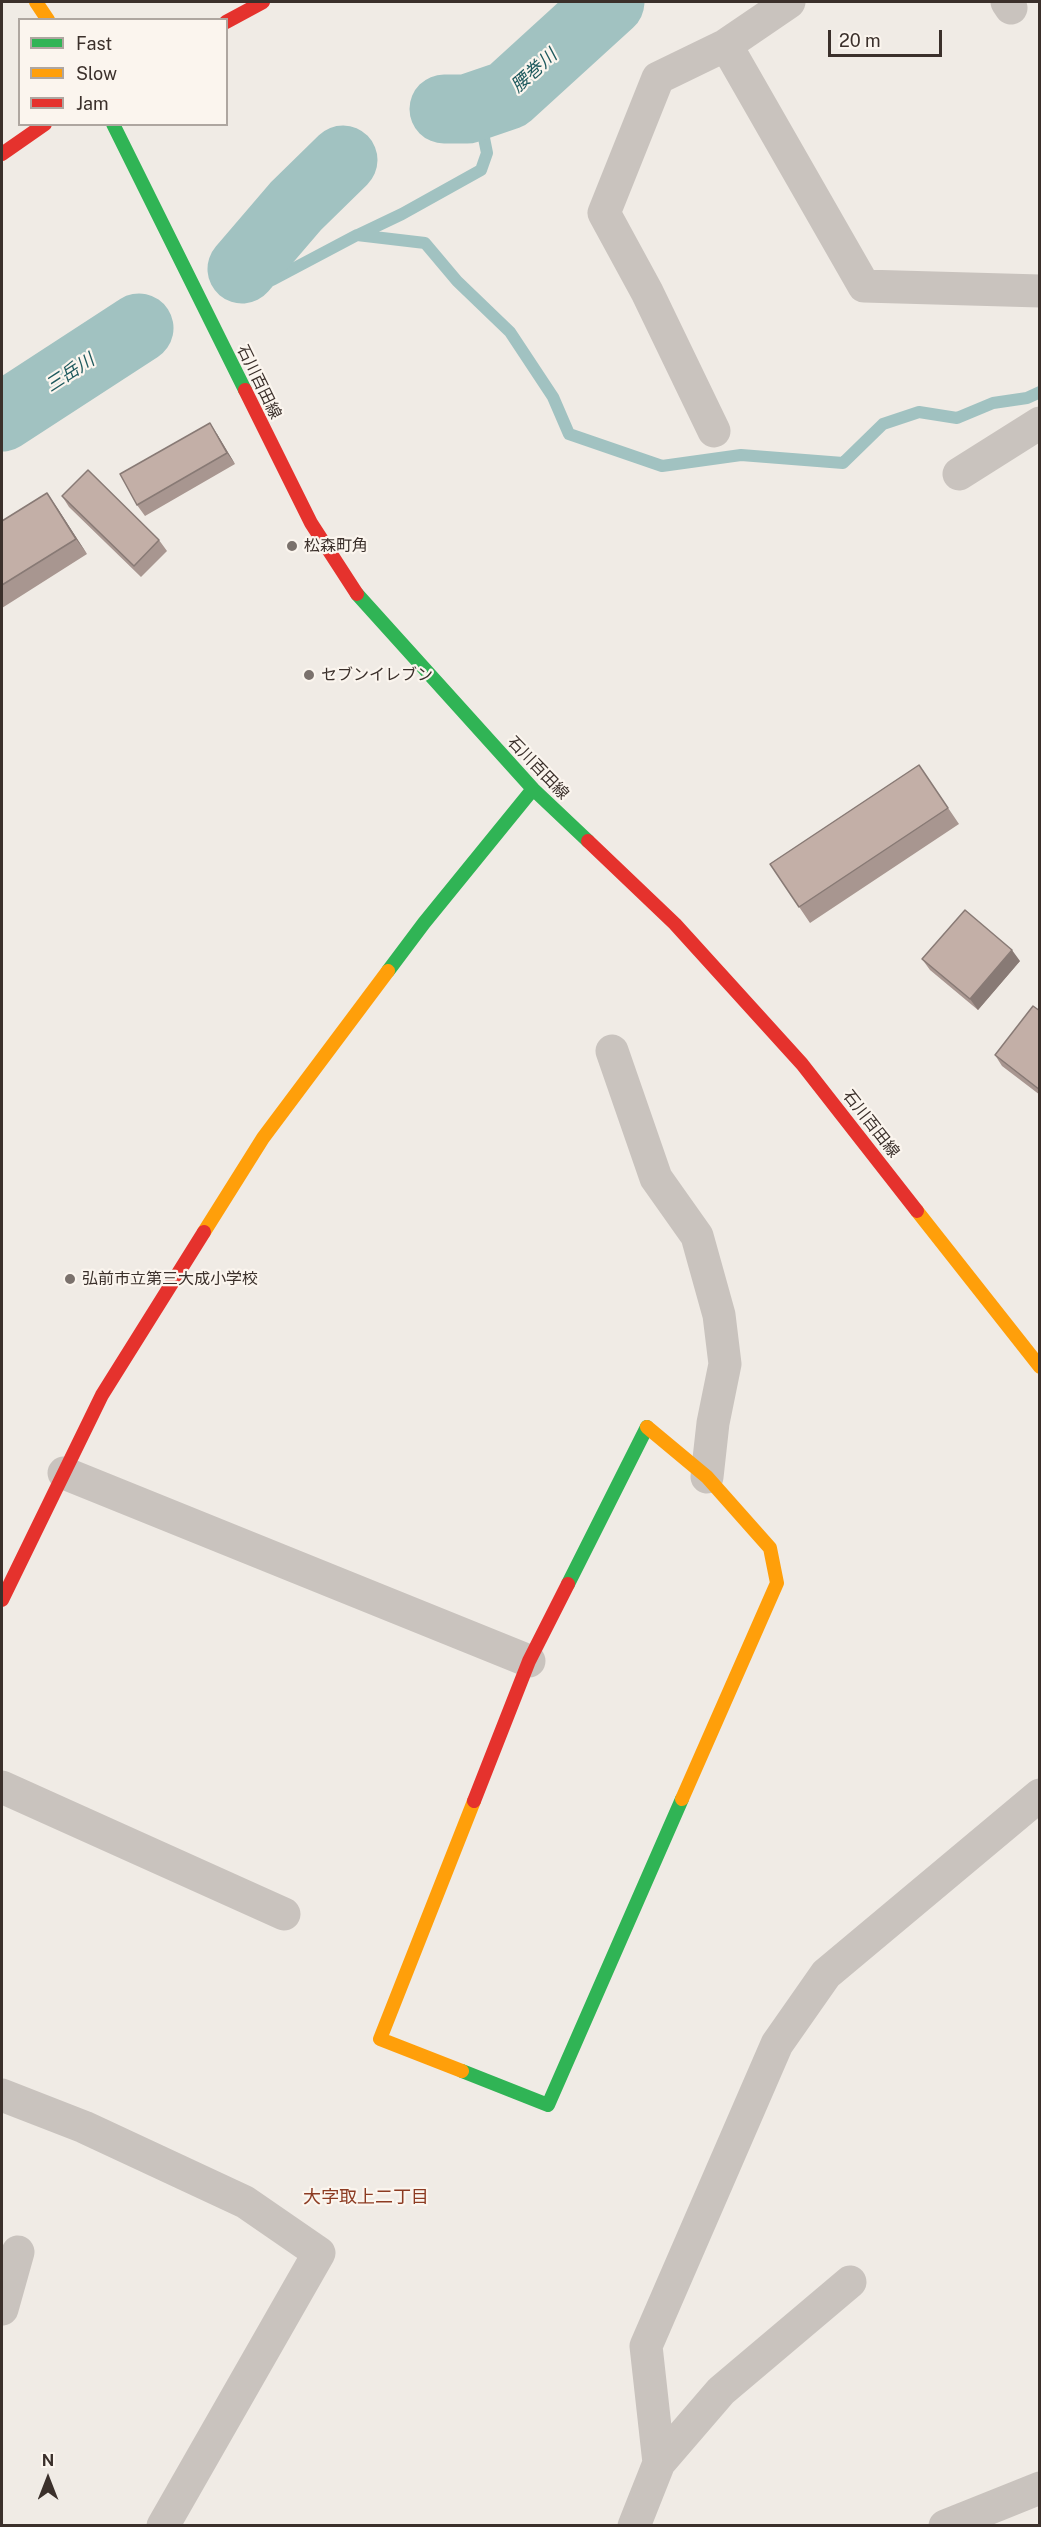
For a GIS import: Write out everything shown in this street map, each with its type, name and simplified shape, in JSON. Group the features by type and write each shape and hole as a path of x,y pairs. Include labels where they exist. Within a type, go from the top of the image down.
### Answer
{"street":[{"path":"36,2 47,18"},
{"path":"228,21 263,2"},
{"path":"714,431 648,292 604,213 658,78 726,45 789,2"},
{"path":"726,45 864,286 1040,291"},
{"path":"2,154 42,126"},
{"name":"石川百田線","path":"114,126 311,523 351,588 533,789 675,924 802,1064 1040,1367"},
{"path":"959,474 1040,423"},
{"path":"2,1600 102,1395 263,1138 424,923 533,789"},
{"path":"612,1051 656,1178 697,1236 719,1315 725,1364 713,1423 707,1477"},
{"path":"648,1427 707,1477 770,1548 777,1583 548,2105 380,2038 529,1661 648,1427"},
{"path":"64,1473 529,1661"},
{"path":"2,1787 284,1914"},
{"path":"659,2463 646,2346 777,2044 826,1974 1040,1795"},
{"path":"2,2095 84,2127 245,2202 319,2253 163,2526"},
{"path":"2,2309 18,2252"},
{"path":"634,2526 659,2463 721,2391 850,2282"},
{"path":"945,2526 1040,2488"}],"building":[{"path":"210,423 227,453 137,505 120,474"},
{"path":"88,470 159,540 134,566 62,496"},
{"path":"47,493 76,539 2,585 2,521"},
{"path":"919,765 948,808 799,907 770,864"},
{"path":"965,910 1012,950 970,999 922,959"},
{"path":"1033,1006 1040,1011 1040,1090 995,1055"}],"waterway":[{"name":"腰巻川","path":"444,109 467,109 508,95 610,2"},
{"path":"358,235 402,214 481,170 487,153 481,123 486,104"},
{"name":"腰巻川","path":"242,269 296,206 343,160"},
{"path":"272,280 357,235 425,243 457,281 510,332 553,397 569,434 662,466 741,455 843,463 883,424 919,412 957,418 993,403 1027,398 1040,392"},
{"name":"三岳川","path":"2,417 139,328"}],"traffic: fast":[{"path":"114,126 245,390"},
{"path":"357,594 533,789 588,841"},
{"path":"388,971 533,789"},
{"path":"568,1584 647,1427"},
{"path":"462,2071 548,2105 682,1799"}],"traffic: slow":[{"path":"36,2 47,18"},
{"path":"204,1232 263,1138 388,971"},
{"path":"917,1211 1040,1367"},
{"path":"647,1427 707,1477 770,1548 777,1583 682,1799"},
{"path":"462,2071 380,2039 474,1801"}],"traffic: jam":[{"path":"228,21 263,2"},
{"path":"2,154 42,126"},
{"path":"245,390 311,523 357,594"},
{"path":"588,841 675,924 802,1064 917,1211"},
{"path":"2,1600 102,1395 204,1232"},
{"path":"474,1801 529,1661 568,1584"}],"place":[{"name":"松森町角","path":"292,546"},
{"name":"セブンイレブン","path":"309,675"},
{"name":"弘前市立第三大成小学校","path":"70,1279"}],"district":[{"name":"大字取上二丁目","path":"366,2197"}]}
